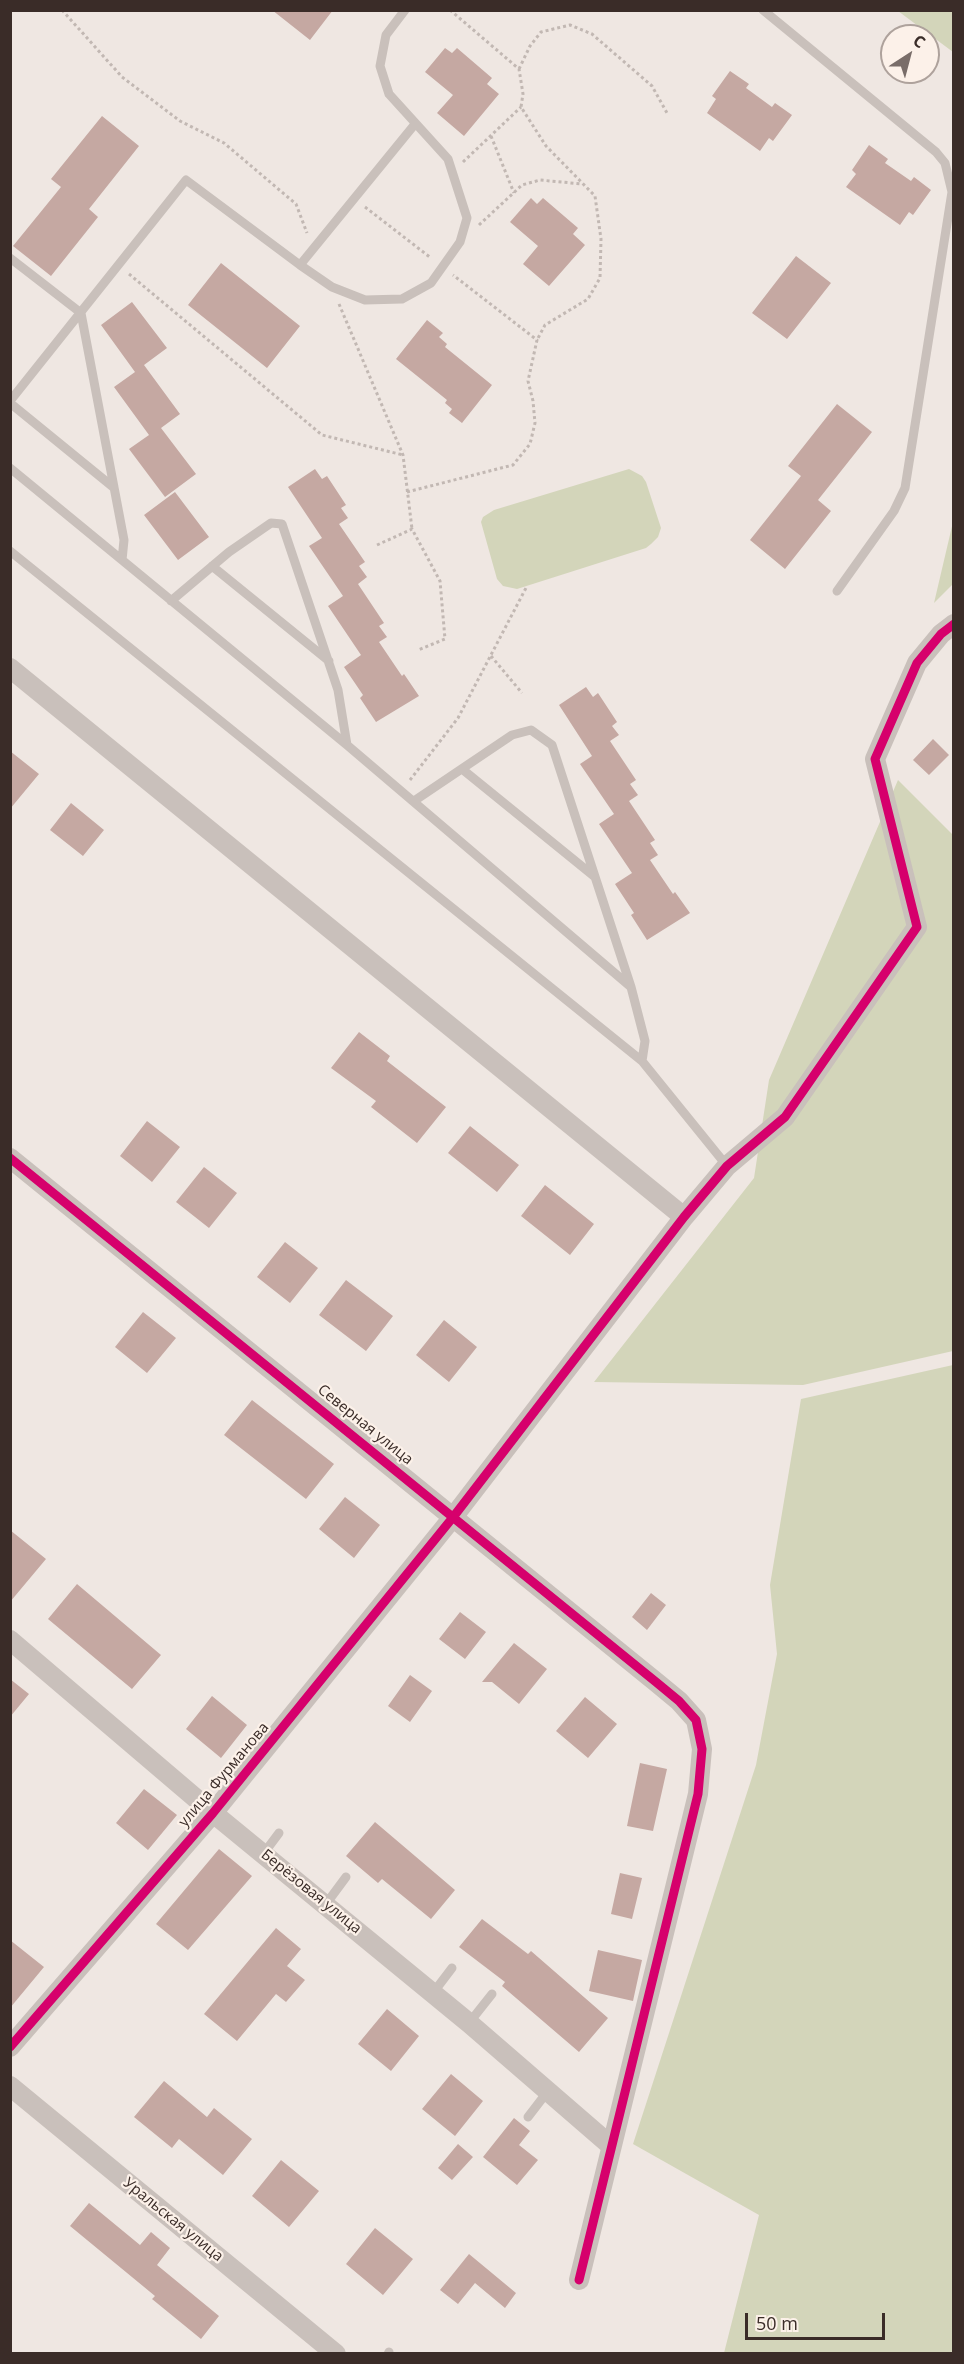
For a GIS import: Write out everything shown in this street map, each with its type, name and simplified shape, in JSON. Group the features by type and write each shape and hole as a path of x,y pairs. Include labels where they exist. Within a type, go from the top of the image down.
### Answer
{"street":[{"name":"улица Фурманова","path":"10,2047 213,1813 454,1516 684,1217 727,1166 785,1118 917,927 875,759 917,663 941,633 954,624"},
{"path":"10,668 684,1217"},
{"name":"Северная улица","path":"10,1158 454,1516 679,1701 696,1720 702,1749 698,1794 610,2145"},
{"name":"Берёзовая улица","path":"10,1640 213,1813 469,2023 610,2145"},
{"name":"Уральская улица","path":"10,2086 336,2354"},
{"path":"579,2280 610,2145"}],"lane":[{"path":"113,488 10,402 186,180 332,287 365,300 402,299 430,283 460,242 467,218 448,159 389,94 380,66 386,35 405,10"},
{"path":"763,10 936,152 945,163 952,192 905,488 894,511 837,591"},
{"path":"300,265 415,124"},
{"path":"10,258 81,313 124,540 122,560"},
{"path":"10,468 347,744 632,987"},
{"path":"171,601 271,523 282,524 338,690 347,744"},
{"path":"10,551 489,935 642,1061 727,1166"},
{"path":"212,567 329,661"},
{"path":"414,801 512,735 531,730 552,745 632,987 645,1041 642,1061"},
{"path":"462,769 595,877"},
{"path":"264,1853 279,1833"},
{"path":"326,1904 345,1877"},
{"path":"433,1993 452,1968"},
{"path":"469,2023 492,1994"},
{"path":"528,2117 548,2091"}],"path":[{"path":"62,10 122,77 180,121 224,143 296,204 313,249"},
{"path":"450,10 519,69"},
{"path":"452,172 521,107 523,94 519,69 530,46 541,32 570,25 592,34 652,86 667,113"},
{"path":"407,492 513,465 531,444 535,423 528,381 537,340 545,325 588,299 600,278 601,239 595,196 546,146 521,107"},
{"path":"491,136 514,193"},
{"path":"460,242 522,185 540,180 583,184"},
{"path":"354,199 537,340"},
{"path":"119,266 322,435 403,454"},
{"path":"332,287 403,454 412,529 440,581 445,639 418,650"},
{"path":"377,544 412,529"},
{"path":"402,791 458,717 527,586"},
{"path":"491,656 522,693"}],"green space":[{"path":"898,11 953,11 953,52 940,42 940,24 915,24"},
{"path":"629,469 642,476 646,482 661,528 658,537 651,544 646,548 517,589 503,586 497,579 481,522 483,517 494,510"},
{"path":"953,522 953,584 934,603"},
{"path":"898,780 953,835 953,1351 803,1385 594,1382 754,1178 769,1080"},
{"path":"953,1365 953,2353 724,2353 759,2215 633,2144 756,1765 777,1654 770,1585 801,1399"}],"building":[{"path":"272,10 333,10 310,40"},
{"path":"445,48 452,53 457,48 492,78 487,84 499,94 464,136 437,113 453,95 425,72"},
{"path":"730,71 749,84 746,88 772,107 775,103 792,115 773,141 769,138 760,151 707,113 716,99 712,96"},
{"path":"102,116 139,146 89,209 98,217 51,276 13,246 61,187 51,179"},
{"path":"869,145 888,159 885,163 911,181 914,177 931,190 913,215 909,212 900,225 846,187 856,174 852,170"},
{"path":"531,198 537,204 543,198 578,228 573,234 585,245 549,286 523,264 538,246 510,222"},
{"path":"796,256 831,283 787,339 752,313"},
{"path":"221,263 300,326 267,368 188,305"},
{"path":"132,302 167,348 144,365 180,414 161,428 196,474 165,497 129,449 149,435 114,387 135,372 101,325"},
{"path":"427,320 443,333 439,337 447,344 445,347 492,385 462,423 449,413 452,409 445,403 447,400 396,359"},
{"path":"837,404 872,432 818,500 831,511 785,569 750,540 801,476 788,466"},
{"path":"315,469 322,479 327,476 346,505 341,508 348,518 339,524 365,562 359,566 367,577 358,584 384,623 379,626 387,637 379,642 419,696 376,722 360,698 363,695 344,667 361,655 328,606 343,596 309,546 322,538 288,487"},
{"path":"175,492 209,537 178,560 144,515"},
{"path":"586,687 593,697 598,693 617,722 612,726 619,735 610,741 636,780 630,784 638,795 629,801 655,840 650,843 658,855 650,860 673,894 675,892 690,913 647,940 631,915 634,913 615,884 632,873 599,824 614,814 580,764 592,756 559,705"},
{"path":"933,739 949,755 929,775 913,760"},
{"path":"10,751 39,774 10,809"},
{"path":"71,803 104,830 83,856 50,830"},
{"path":"359,1032 390,1056 387,1061 446,1107 417,1143 371,1107 376,1101 331,1068"},
{"path":"147,1121 180,1147 152,1182 120,1156"},
{"path":"470,1126 519,1165 497,1192 448,1153"},
{"path":"204,1167 237,1193 209,1228 176,1202"},
{"path":"545,1185 594,1224 570,1255 521,1216"},
{"path":"285,1242 318,1268 290,1303 257,1277"},
{"path":"346,1280 393,1316 366,1351 319,1315"},
{"path":"143,1312 176,1338 147,1373 115,1347"},
{"path":"444,1320 477,1347 449,1382 416,1355"},
{"path":"252,1400 334,1464 306,1499 224,1435"},
{"path":"345,1497 380,1525 354,1558 319,1529"},
{"path":"10,1530 46,1559 10,1602"},
{"path":"77,1584 161,1655 132,1689 48,1619"},
{"path":"651,1593 666,1605 647,1630 632,1617"},
{"path":"460,1612 486,1632 465,1659 439,1639"},
{"path":"514,1643 547,1669 519,1704 492,1682 482,1682"},
{"path":"410,1675 432,1691 410,1722 388,1706"},
{"path":"10,1679 29,1694 10,1717"},
{"path":"212,1696 247,1725 221,1758 186,1729"},
{"path":"585,1697 617,1724 588,1758 556,1731"},
{"path":"640,1763 667,1769 653,1831 627,1826"},
{"path":"144,1789 177,1815 148,1850 116,1823"},
{"path":"375,1822 455,1890 431,1919 382,1879 378,1883 346,1856"},
{"path":"219,1849 252,1876 188,1950 156,1924"},
{"path":"620,1873 642,1878 632,1919 611,1914"},
{"path":"482,1919 528,1954 531,1951 608,2018 579,2052 502,1986 505,1982 459,1947"},
{"path":"276,1928 301,1949 287,1966 305,1980 286,2002 276,1994 237,2041 204,2014"},
{"path":"10,1940 44,1967 10,2008"},
{"path":"598,1950 642,1960 633,2001 589,1991"},
{"path":"387,2009 419,2036 391,2071 358,2044"},
{"path":"451,2074 483,2101 455,2136 422,2109"},
{"path":"164,2081 207,2117 214,2108 252,2139 223,2175 179,2139 172,2148 134,2117"},
{"path":"514,2118 530,2131 519,2145 538,2160 517,2185 483,2157"},
{"path":"458,2144 473,2157 452,2180 438,2168"},
{"path":"281,2160 319,2191 289,2227 252,2196"},
{"path":"89,2203 140,2245 151,2232 170,2248 157,2265 219,2316 201,2339 152,2299 155,2296 70,2226"},
{"path":"375,2228 413,2259 383,2295 346,2264"},
{"path":"469,2254 516,2293 505,2308 475,2283 458,2304 440,2290"}],"cycle path":[{"path":"10,2047 213,1813 454,1516 684,1217 727,1166 785,1117 917,927 875,759 917,663 941,634 954,624"},
{"path":"10,1158 656,1682 679,1701 696,1720 702,1749 698,1794 579,2280"}]}
